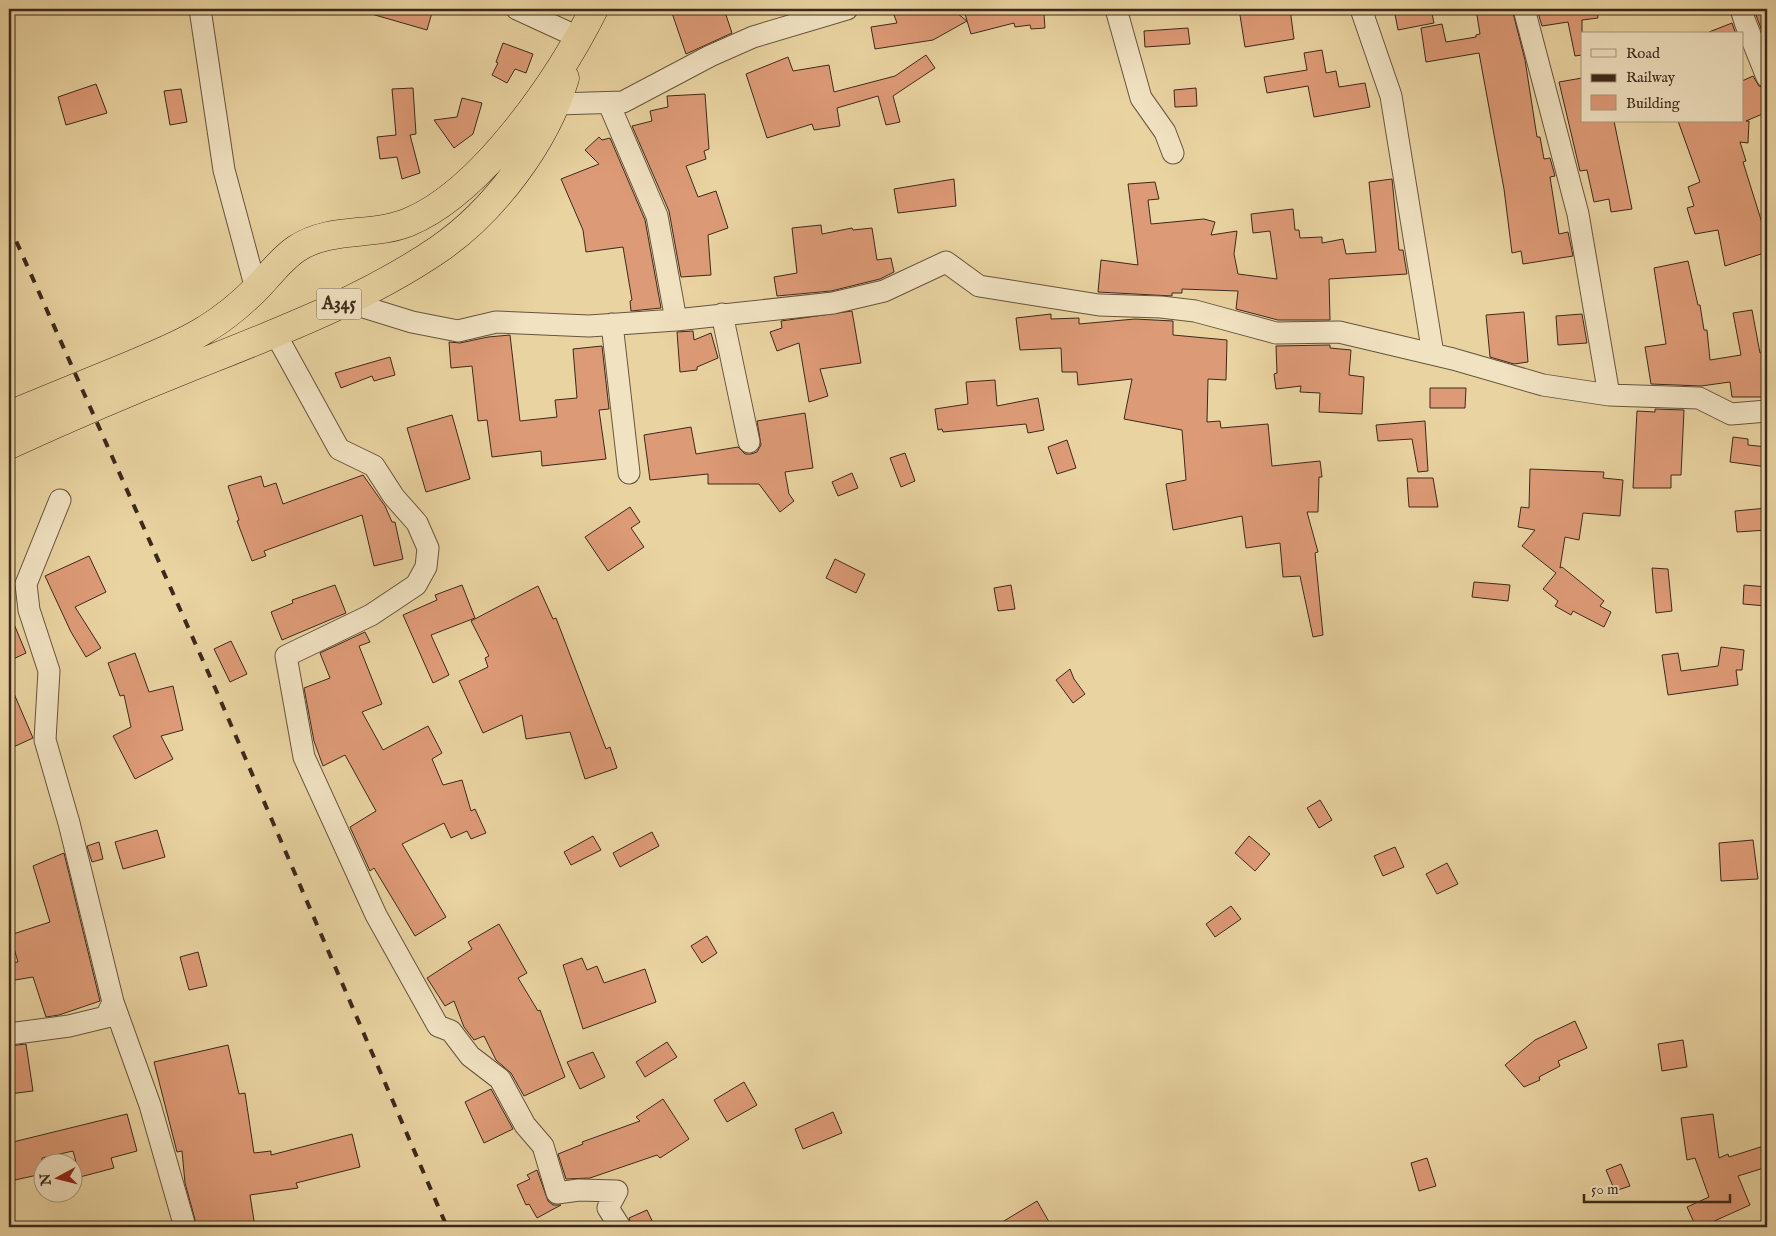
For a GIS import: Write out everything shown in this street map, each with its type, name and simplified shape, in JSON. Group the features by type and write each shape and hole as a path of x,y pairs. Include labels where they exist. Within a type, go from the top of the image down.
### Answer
{"highway":[{"name":"A345","path":"9,444 90,407 275,333 411,267 441,247 480,213 512,177 557,104 577,44 594,9"},
{"name":"A345","path":"9,415 175,346 205,330 229,313 256,289 296,249 316,239 407,223 433,210 459,191 484,167 514,131 577,44"}],"street":[{"path":"200,9 224,170 256,289"},
{"path":"517,9 577,44"},
{"path":"557,104 610,104 623,102 710,56 753,37 813,21 847,9"},
{"path":"1116,9 1141,98 1165,132 1173,153"},
{"path":"1361,9 1391,96 1433,354"},
{"path":"1524,9 1578,214 1610,395"},
{"path":"1742,9 1744,22 1767,77"},
{"path":"610,104 657,216 676,320"},
{"path":"344,301 412,322 458,331 496,322 589,326 676,320 832,303 875,293 946,262 979,286 1099,306 1162,307 1195,311 1276,333 1339,332 1433,354 1543,384 1610,395 1699,398 1731,414 1767,418"},
{"path":"722,314 749,442"},
{"path":"612,324 629,473"},
{"path":"275,333 338,449 374,466 394,497 417,523 428,548 426,567 416,585 371,616 286,656 304,757 376,915 438,1026 451,1031 470,1056 500,1080 524,1125 543,1146 557,1193 579,1190 617,1191 608,1208 620,1227"},
{"path":"1731,414 1767,412"},
{"path":"60,500 26,584 29,610 49,671 45,740 69,823 113,1002 150,1105 184,1227"},
{"path":"9,1034 69,1026 106,1017 113,1002"}],"building":[{"path":"369,9 433,9 427,30 368,13"},
{"path":"685,9 724,9 732,33 686,54 672,13"},
{"path":"913,9 952,9 967,21 933,40 875,49 871,27 897,23 894,15"},
{"path":"986,9 1049,9 1050,13 1044,15 1045,28 1031,29 1030,25 1015,27 1014,23 971,34 965,14"},
{"path":"1239,9 1290,9 1294,39 1245,47"},
{"path":"1394,9 1431,9 1434,23 1398,30"},
{"path":"1476,9 1512,9 1525,60 1537,137 1540,137 1544,159 1550,158 1555,176 1550,177 1559,234 1568,232 1573,256 1523,264 1521,251 1512,253 1504,189 1479,53 1426,62 1421,28 1442,24 1446,42 1476,37 1476,35 1480,34"},
{"path":"1537,9 1597,9 1598,18 1582,20 1581,55 1575,56 1568,22 1542,26"},
{"path":"1767,11 1767,29 1762,31 1756,15"},
{"path":"1732,23 1735,32 1709,32"},
{"path":"1188,28 1190,44 1145,47 1144,31"},
{"path":"503,43 533,54 526,73 515,69 507,83 492,75 498,63 496,62"},
{"path":"1322,50 1326,73 1336,71 1339,87 1365,83 1370,107 1314,117 1308,86 1267,93 1264,77 1307,70 1304,53"},
{"path":"926,55 935,68 893,96 900,122 886,125 878,96 837,108 840,126 814,130 812,124 767,138 746,74 788,57 793,71 829,65 834,92 895,76"},
{"path":"1753,76 1759,86 1767,89 1767,112 1746,121 1749,121 1748,143 1740,142 1746,161 1743,162 1767,239 1767,252 1725,266 1718,230 1695,234 1687,208 1694,206 1688,187 1700,182 1678,122 1744,122 1744,80"},
{"path":"1581,78 1581,122 1614,122 1632,209 1611,212 1609,199 1594,202 1587,170 1580,171 1559,82"},
{"path":"96,84 107,113 66,125 58,97"},
{"path":"413,88 416,134 410,135 420,173 402,179 397,157 380,159 377,137 396,135 392,89"},
{"path":"1196,88 1197,106 1175,107 1174,90"},
{"path":"181,89 187,122 170,125 164,91"},
{"path":"705,94 709,149 704,151 706,159 686,166 698,197 716,191 728,228 708,235 711,275 681,277 669,211 632,126 652,121 650,111 668,107 667,96"},
{"path":"462,98 482,103 473,134 454,148 434,120 457,117"},
{"path":"599,137 602,140 610,138 645,220 661,308 631,311 630,301 632,300 623,247 586,252 583,230 561,179 599,164 585,150"},
{"path":"954,179 956,206 898,213 894,189"},
{"path":"1392,179 1399,250 1403,250 1407,274 1329,279 1330,320 1278,320 1236,309 1238,291 1182,289 1182,293 1172,293 1172,296 1098,292 1101,260 1138,265 1128,184 1155,182 1159,199 1148,200 1151,224 1204,219 1215,222 1211,235 1237,231 1234,254 1238,274 1277,279 1270,231 1253,233 1251,214 1293,209 1295,230 1299,230 1300,238 1322,237 1322,243 1343,239 1346,254 1376,252 1369,182"},
{"path":"821,225 822,234 852,228 853,230 872,228 877,260 891,258 894,272 880,279 831,291 777,296 774,277 797,273 792,228"},
{"path":"1688,261 1698,305 1700,305 1704,330 1707,330 1710,360 1741,355 1733,313 1752,310 1760,353 1767,351 1767,397 1732,397 1730,382 1701,386 1651,384 1645,347 1666,344 1654,268"},
{"path":"852,311 861,363 820,369 828,396 809,402 799,343 777,351 770,332 782,328 781,321"},
{"path":"1524,312 1528,362 1514,364 1490,357 1486,315"},
{"path":"1051,314 1051,319 1079,318 1079,324 1135,319 1173,321 1173,335 1227,340 1226,380 1208,379 1207,422 1220,421 1221,428 1268,424 1272,466 1320,461 1322,477 1319,477 1318,512 1307,512 1318,552 1315,553 1323,635 1313,637 1300,576 1283,577 1280,543 1246,548 1242,516 1173,530 1166,484 1186,480 1182,430 1124,419 1132,379 1078,385 1077,372 1062,372 1061,348 1020,350 1016,318"},
{"path":"1582,314 1587,343 1558,345 1556,316"},
{"path":"693,331 694,340 711,333 718,358 697,367 697,370 680,372 677,332"},
{"path":"510,335 520,421 557,417 555,400 577,398 573,349 602,346 609,409 599,410 606,459 542,466 541,451 492,457 487,420 478,421 472,366 451,368 449,342 460,343 488,337"},
{"path":"1330,345 1330,348 1351,350 1349,375 1364,377 1362,414 1319,412 1320,393 1300,392 1301,386 1276,389 1274,374 1277,373 1276,346"},
{"path":"390,357 395,375 374,381 372,376 341,388 335,373"},
{"path":"995,380 997,406 1038,398 1044,430 1028,433 1026,424 943,432 942,429 938,430 935,409 968,404 966,382"},
{"path":"1430,388 1466,388 1465,408 1430,408"},
{"path":"1655,409 1684,410 1681,475 1671,475 1671,488 1633,488 1637,411 1655,412"},
{"path":"805,413 813,468 785,472 789,494 794,501 780,512 759,484 708,484 708,474 650,480 644,435 691,427 696,454 738,447 745,454 751,454 757,452 761,445 757,421"},
{"path":"452,415 470,479 426,492 407,428"},
{"path":"1425,421 1428,471 1418,472 1412,439 1378,441 1376,425"},
{"path":"1733,437 1748,439 1748,445 1767,447 1767,467 1730,462"},
{"path":"1067,440 1076,468 1057,474 1048,447"},
{"path":"905,453 915,481 901,487 890,458"},
{"path":"1530,469 1604,472 1603,478 1623,480 1620,516 1583,513 1579,540 1565,537 1560,568 1562,567 1604,601 1600,606 1611,612 1604,627 1573,611 1571,615 1555,606 1558,601 1543,589 1556,573 1522,546 1535,530 1518,527 1521,507 1529,508"},
{"path":"852,473 858,488 838,496 832,482"},
{"path":"363,475 385,506 392,522 395,522 403,559 374,566 362,515 264,551 266,556 252,561 237,521 239,520 228,486 261,476 264,487 276,483 283,504"},
{"path":"1407,478 1433,478 1438,507 1409,507"},
{"path":"630,507 640,522 631,528 644,547 608,571 585,537"},
{"path":"1767,508 1767,530 1737,532 1735,511"},
{"path":"89,556 106,592 75,607 101,648 86,657 71,632 45,576"},
{"path":"835,559 865,574 856,593 826,578"},
{"path":"1652,568 1668,569 1672,611 1656,613"},
{"path":"1474,582 1510,585 1508,601 1472,597"},
{"path":"335,585 346,613 282,640 271,612 293,603 292,600"},
{"path":"462,585 475,618 431,635 449,675 433,683 403,615 437,600 435,595"},
{"path":"1011,585 1015,609 998,611 994,588"},
{"path":"1744,585 1767,587 1766,606 1743,604"},
{"path":"538,586 553,619 556,618 606,749 610,747 617,768 585,779 570,732 526,739 522,715 483,733 459,681 488,667 485,658 489,656 471,621"},
{"path":"9,612 26,653 9,661"},
{"path":"365,632 370,642 359,646 382,704 362,712 383,750 428,726 442,753 432,759 443,785 462,780 471,811 475,809 486,833 471,839 467,831 451,838 444,823 402,844 446,917 415,936 374,868 370,871 350,827 376,811 345,755 323,766 314,741 304,688 330,678 320,653"},
{"path":"231,641 247,674 230,682 214,649"},
{"path":"1721,647 1744,650 1742,670 1736,670 1738,685 1668,695 1662,655 1678,653 1681,671 1718,666"},
{"path":"135,653 149,692 173,686 183,730 161,736 173,759 135,779 113,736 131,727 124,695 120,696 108,663"},
{"path":"1070,669 1074,679 1085,694 1073,703 1056,680"},
{"path":"9,682 33,738 9,749"},
{"path":"1320,800 1332,820 1319,828 1307,808"},
{"path":"157,830 165,857 123,869 115,842"},
{"path":"652,832 659,846 620,867 613,853"},
{"path":"593,836 601,850 571,865 564,852"},
{"path":"1249,836 1270,854 1255,871 1235,853"},
{"path":"1753,840 1758,879 1721,881 1719,843"},
{"path":"99,842 103,859 92,862 87,846"},
{"path":"1395,847 1404,867 1383,876 1374,856"},
{"path":"64,853 100,1001 59,1015 46,1017 33,977 9,981 9,963 18,962 10,935 50,922 33,866"},
{"path":"1447,863 1458,884 1437,894 1426,874"},
{"path":"1231,906 1241,919 1215,937 1206,924"},
{"path":"499,924 527,973 518,978 538,1011 540,1010 565,1077 524,1096 511,1073 496,1060 484,1036 474,1040 464,1027 454,1001 445,1006 427,978 472,949 468,942"},
{"path":"707,936 717,953 702,963 691,946"},
{"path":"198,952 207,986 189,990 180,957"},
{"path":"582,958 587,970 597,966 604,983 645,969 656,1002 583,1029 563,965"},
{"path":"1575,1021 1587,1048 1558,1061 1560,1066 1539,1077 1540,1080 1524,1087 1505,1065 1535,1040"},
{"path":"1683,1040 1687,1067 1662,1071 1658,1044"},
{"path":"667,1042 677,1057 645,1077 636,1062"},
{"path":"26,1044 33,1091 9,1094 9,1046"},
{"path":"228,1045 239,1094 245,1093 254,1153 271,1151 271,1155 352,1134 360,1167 296,1183 298,1188 250,1195 255,1227 197,1227 185,1183 182,1151 177,1152 154,1062"},
{"path":"593,1052 605,1077 580,1089 567,1062"},
{"path":"744,1082 757,1105 727,1122 714,1100"},
{"path":"491,1089 513,1129 484,1143 465,1102"},
{"path":"663,1099 689,1139 660,1158 657,1155 590,1178 566,1179 558,1154 583,1144 582,1142 640,1121 636,1117"},
{"path":"833,1112 842,1133 803,1149 795,1129"},
{"path":"127,1114 137,1151 111,1158 114,1168 82,1176 82,1154 74,1154 73,1151 60,1154 32,1154 32,1176 15,1180 9,1154 9,1143"},
{"path":"1713,1114 1719,1158 1728,1154 1729,1157 1767,1145 1767,1167 1738,1176 1750,1205 1701,1227 1696,1227 1687,1207 1709,1197 1695,1158 1687,1160 1681,1118"},
{"path":"1427,1158 1436,1186 1419,1191 1411,1163"},
{"path":"1621,1164 1630,1186 1615,1191 1606,1170"},
{"path":"537,1170 548,1201 553,1205 561,1205 537,1218 529,1204 526,1205 517,1185 530,1179 527,1175"},
{"path":"1037,1201 1052,1227 994,1227"},
{"path":"647,1210 655,1227 632,1227 629,1218"}],"railway":[{"path":"9,225 216,690 447,1227"}]}
